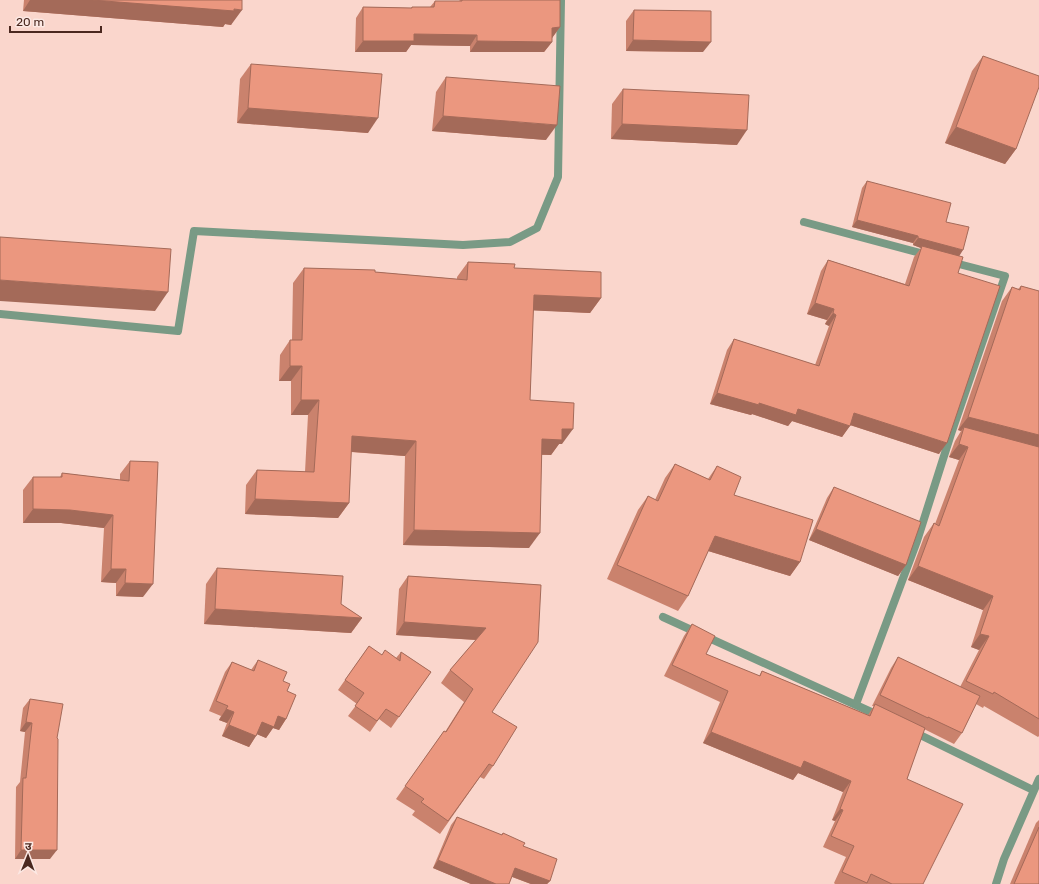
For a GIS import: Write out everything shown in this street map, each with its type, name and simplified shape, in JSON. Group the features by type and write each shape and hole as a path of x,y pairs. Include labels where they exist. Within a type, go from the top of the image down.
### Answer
{"street":[{"path":"0,314 178,331 194,230 463,245 510,242 537,228 558,177 561,0"},
{"path":"804,222 1005,276 955,434 856,704"},
{"path":"663,617 885,718"},
{"path":"906,729 1033,790"},
{"path":"996,884 1004,859 1039,779"}],"building":[{"path":"92,0 242,0 242,10 234,9 234,11"},
{"path":"560,0 560,27 552,28 552,42 477,41 477,35 414,34 414,41 363,41 363,7 434,7 435,1"},
{"path":"634,10 711,11 711,42 633,40"},
{"path":"983,56 1039,76 1039,87 1016,149 956,127"},
{"path":"251,64 382,74 378,118 248,108"},
{"path":"446,77 560,86 557,125 443,116"},
{"path":"623,89 749,95 747,130 622,124"},
{"path":"867,181 951,203 946,222 969,227 963,250 918,238 918,236 857,220"},
{"path":"0,237 171,249 168,292 0,280"},
{"path":"922,246 963,257 958,273 1000,286 947,443 854,413 850,426 798,409 796,415 759,403 759,405 717,393 734,339 819,366 836,315 833,313 834,309 815,303 828,260 909,286"},
{"path":"468,262 515,264 514,268 601,272 601,298 534,295 530,400 574,403 573,429 562,429 562,440 542,439 540,533 414,530 416,441 352,436 349,503 255,499 257,470 314,472 319,400 301,400 302,366 290,366 290,340 302,340 304,268 375,270 375,272 467,280"},
{"path":"1021,286 1039,291 1039,435 968,417 1012,287 1020,290"},
{"path":"964,427 1039,447 1039,719 994,692 993,694 966,681 989,636 980,634 993,596 918,566 934,523 939,526 968,447 959,444"},
{"path":"130,461 158,462 153,584 125,583 126,569 111,569 113,515 70,510 33,509 33,477 62,477 62,473 129,481"},
{"path":"675,464 710,480 717,466 741,477 734,495 813,520 800,562 715,536 688,596 617,565 648,496 658,501"},
{"path":"834,487 921,522 906,565 816,529"},
{"path":"217,568 343,576 341,604 362,618 215,609"},
{"path":"408,576 541,585 538,642 492,712 517,727 493,766 489,764 448,821 421,802 424,799 405,786 444,731 446,732 473,689 450,670 486,628 404,622"},
{"path":"692,624 715,636 706,654 760,676 762,671 870,716 875,704 925,728 907,779 963,804 923,884 892,884 871,874 867,883 842,872 854,846 831,836 843,810 840,809 851,781 804,761 801,768 711,732 728,691 672,665"},
{"path":"369,646 382,655 385,650 400,661 401,652 431,672 399,717 386,709 377,721 355,706 364,693 345,680"},
{"path":"898,657 980,696 962,733 880,695"},
{"path":"258,660 287,672 283,681 290,684 287,691 296,695 286,719 278,716 274,727 262,722 256,736 229,725 234,712 226,709 228,706 216,701 232,662 254,671"},
{"path":"30,699 63,704 57,738 57,850 21,850 23,778 26,778 32,723 26,722"},
{"path":"457,817 502,835 503,833 525,843 523,846 557,859 550,881 515,868 509,884 496,884 438,860"},
{"path":"1039,827 1039,884 1014,884"}]}
